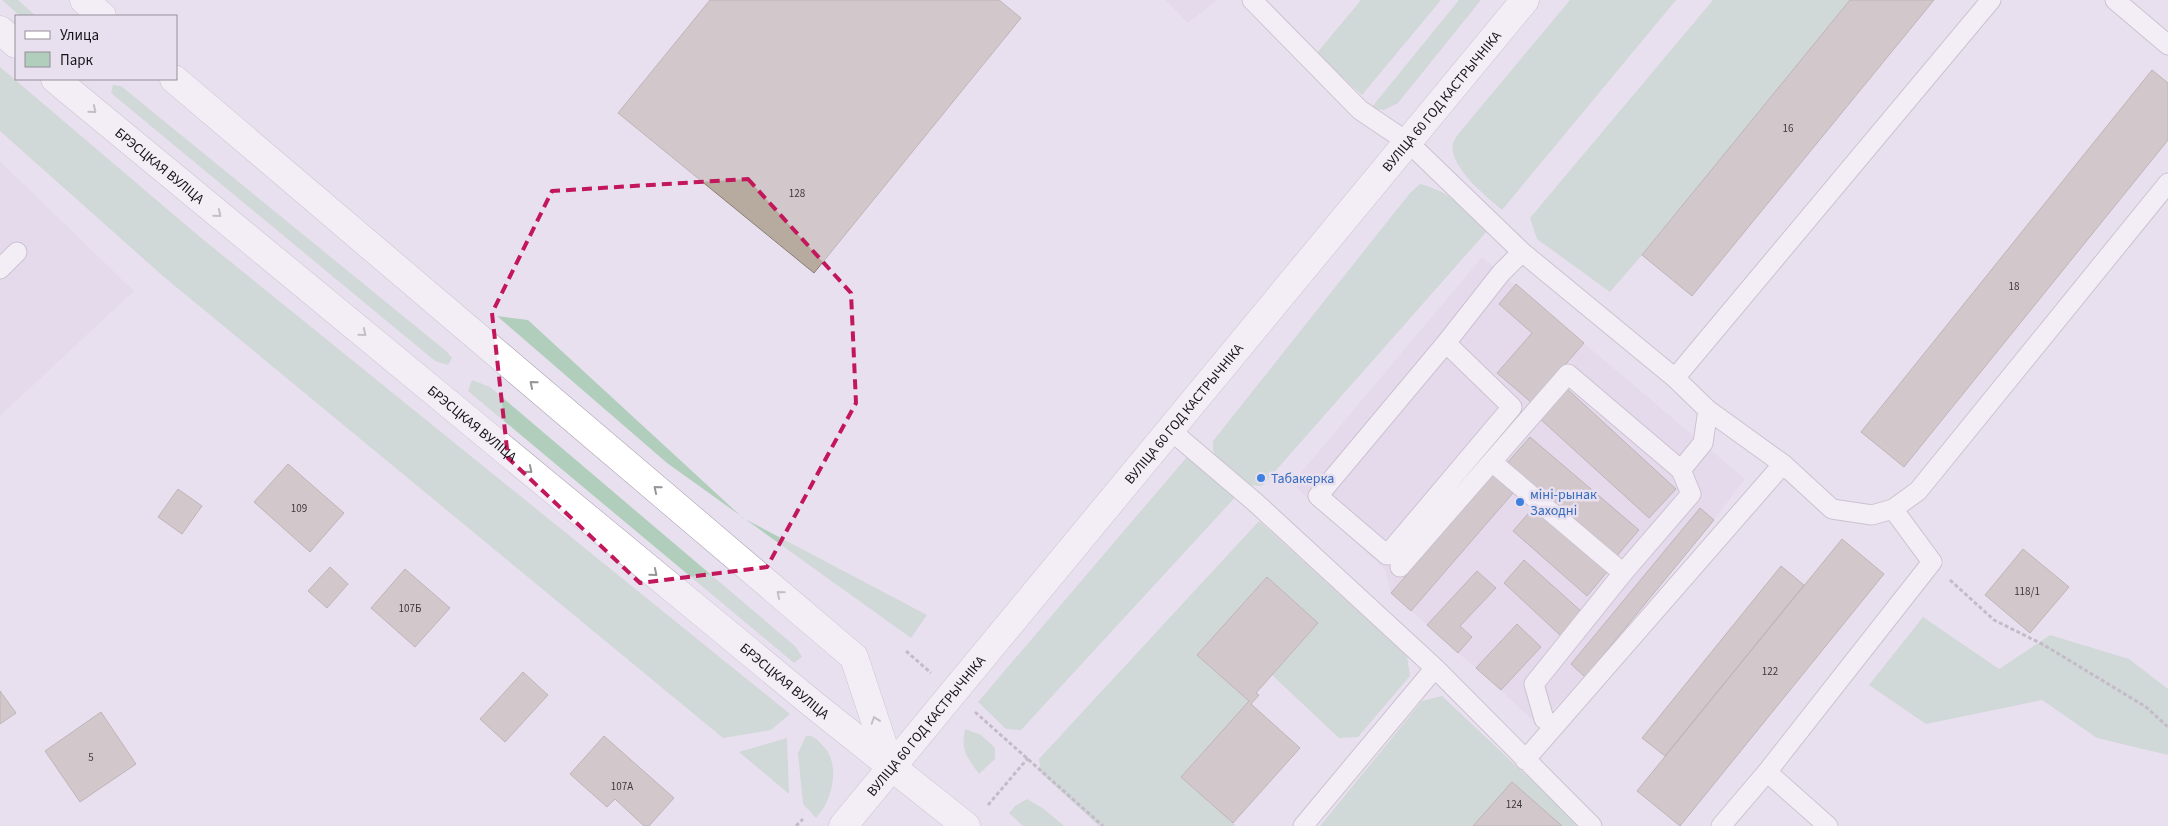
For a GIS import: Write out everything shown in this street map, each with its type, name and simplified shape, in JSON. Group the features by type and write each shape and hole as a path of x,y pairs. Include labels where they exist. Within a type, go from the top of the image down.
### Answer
{"main road":[{"path":"84,0 101,15"},
{"name":"ВУЛІЦА 60 ГОД КАСТРЫЧНІКА","path":"843,826 890,766 1409,143 1525,0"},
{"path":"0,30 15,43"},
{"name":"БРЭСЦКАЯ ВУЛІЦА","path":"57,80 814,705 890,766 975,818"},
{"path":"175,80 854,657 890,766"}],"lane":[{"path":"1252,0 1360,110 1409,143 1522,252 1675,378 1708,410 1783,464 1832,509 1872,515 1893,509 1918,490 2168,183"},
{"path":"1675,378 1991,0"},
{"path":"2115,0 2168,45"},
{"path":"0,269 17,252"},
{"path":"1446,343 1512,407 1387,554 1318,496 1446,343 1501,273 1522,252"},
{"path":"1400,567 1568,374 1681,470 1691,494 1623,573 1534,684 1544,718 1555,726"},
{"path":"1681,470 1703,443 1708,410"},
{"path":"1169,429 1256,503 1435,668 1592,826"},
{"path":"1492,462 1623,573"},
{"path":"1526,760 1783,464"},
{"path":"1721,826 1767,772 1932,562 1893,509"},
{"path":"1303,826 1435,668"},
{"path":"1767,772 1828,826"}],"path":[{"path":"1932,562 1994,620 2044,646 2146,707 2168,727"},
{"path":"1022,753 1103,826"},
{"path":"975,818 1028,758"},
{"path":"796,826 803,819"}],"highlighted area":[{"path":"748,179 851,293 856,403 767,567 640,583 508,458 492,313 552,191"}],"shaded area":[{"path":"1165,0 1218,0 1188,23"},
{"path":"0,161 134,291 0,416"},
{"name":"міні-рынак Заходні","path":"1482,257 1745,479 1714,520 1585,677 1538,725 1391,593 1385,570 1292,483"}],"green space":[{"path":"2,0 18,0 35,15 19,15"},
{"path":"1361,0 1441,0 1362,95 1316,54"},
{"path":"1459,0 1481,0 1398,103 1384,110 1371,108"},
{"path":"1570,0 1676,0 1502,210 1470,181 1462,171 1456,162 1453,143 1459,133"},
{"path":"1713,0 1850,0 1610,292 1537,239 1530,218"},
{"path":"0,67 200,237 790,714 771,730 723,738 164,277 0,131"},
{"path":"113,85 121,86 446,351 452,358 448,365 435,361 111,93"},
{"path":"1420,184 1431,187 1449,197 1488,230 1262,486 1250,485 1216,458 1213,450 1213,441 1410,193"},
{"path":"497,316 528,320 741,516 667,463"},
{"path":"472,380 490,387 796,647 802,657 794,663 468,391"},
{"path":"1192,451 1240,492 1021,730 1006,729 978,702"},
{"path":"746,519 927,615 911,638"},
{"path":"1259,521 1407,656 1410,676 1358,737 1339,738 1272,675 1318,623 1267,577 1197,655 1249,701 1181,777 1236,826 1099,826 1041,773 1039,759"},
{"path":"1923,617 1999,669 2050,635 2129,659 2168,689 2168,755 2097,738 2042,700 1926,724 1869,685"},
{"path":"1442,696 1580,826 1320,826 1422,701"},
{"path":"965,729 981,735 995,748 995,759 979,774 964,748"},
{"path":"806,736 813,737 827,750 833,772 830,794 816,818 803,804 798,753"},
{"path":"787,738 789,794 739,752"},
{"path":"1027,799 1044,809 1064,826 1023,826 1009,813 1015,806"}],"building":[{"path":"710,0 999,0 1021,18 814,273 618,113"},
{"path":"1850,0 1934,0 1692,296 1642,255"},
{"path":"2152,70 2168,83 2168,140 1904,467 1861,432"},
{"path":"1516,284 1584,343 1532,403 1497,373 1532,333 1499,304"},
{"path":"1565,387 1676,489 1649,518 1538,417"},
{"path":"1530,437 1639,530 1615,558 1506,464"},
{"path":"288,464 344,513 310,552 254,502"},
{"path":"1493,475 1513,493 1411,611 1391,593"},
{"path":"178,489 202,506 182,534 158,517"},
{"path":"1534,507 1607,572 1587,596 1513,531"},
{"path":"1700,508 1714,520 1585,677 1571,664"},
{"path":"1842,539 1884,574 1680,826 1637,791"},
{"path":"2023,549 2069,587 2030,633 1985,595"},
{"path":"1524,560 1582,612 1561,636 1504,583"},
{"path":"1781,566 1804,585 1665,756 1642,738"},
{"path":"330,567 348,584 327,608 308,591"},
{"path":"405,569 450,608 415,647 371,608"},
{"path":"1477,571 1496,588 1460,626 1472,637 1458,653 1427,625"},
{"path":"1267,577 1318,623 1256,693 1259,695 1251,704 1300,748 1233,823 1181,777 1249,701 1197,655"},
{"path":"1517,624 1541,647 1501,690 1476,668"},
{"path":"523,672 548,695 505,742 480,719"},
{"path":"0,691 16,713 0,724"},
{"path":"101,712 136,764 80,802 45,751"},
{"path":"604,736 674,798 649,826 644,826 615,799 607,807 570,774"},
{"path":"1512,782 1562,826 1473,826"}],"place":[{"name":"Табакерка","path":"1261,478"},
{"name":"міні-рынак Заходні","path":"1520,502"}]}
